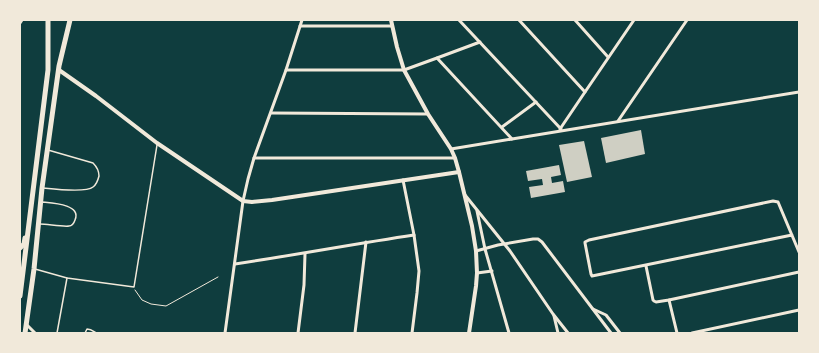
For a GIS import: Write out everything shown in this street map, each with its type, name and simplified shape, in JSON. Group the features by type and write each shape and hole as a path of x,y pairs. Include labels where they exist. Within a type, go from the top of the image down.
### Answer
{"main road":[{"path":"20,296 48,70 48,20"},
{"path":"25,333 34,269 42,188 59,70 70,20"},
{"path":"20,248 24,244 32,202"}],"street":[{"path":"225,333 243,201 254,158 286,70 302,20"},
{"path":"391,20 404,70 428,114 456,158 476,251 476,286 469,333"},
{"path":"460,20 560,130"},
{"path":"519,20 585,92"},
{"path":"575,20 608,57"},
{"path":"560,130 634,20"},
{"path":"618,122 687,20"},
{"path":"300,26 392,26"},
{"path":"286,70 404,70 480,42"},
{"path":"437,58 512,139"},
{"path":"59,70 96,96 157,143 243,201 252,202 272,200 459,172"},
{"path":"451,150 560,130 618,122 799,92"},
{"path":"502,127 536,102"},
{"path":"271,113 428,114"},
{"path":"254,158 456,158"},
{"path":"403,180 414,235 419,270 418,293 412,333"},
{"path":"464,194 504,244 568,333"},
{"path":"792,235 592,276 585,242 588,240 776,201 778,202 792,235 799,252"},
{"path":"476,210 485,249 509,333"},
{"path":"235,264 414,235"},
{"path":"476,251 504,244 538,239 542,242 611,333"},
{"path":"355,333 366,242"},
{"path":"298,333 304,284 304,254"},
{"path":"646,266 654,301 670,300 799,272"},
{"path":"477,273 492,271"},
{"path":"670,300 677,333"},
{"path":"593,309 606,315 620,333"},
{"path":"692,333 799,310"},
{"path":"553,314 558,333"},
{"path":"26,324 35,333"}],"lane":[{"path":"34,269 67,278 134,287 157,143"},
{"path":"42,188 89,190 94,187 98,179 99,172 97,166 93,163 48,150"},
{"path":"38,224 69,226 73,224 76,217 75,212 68,206 41,202"},
{"path":"58,333 67,278"},
{"path":"85,333 89,329 96,333"}],"path":[{"path":"134,287 142,300 151,304 166,306 218,277"}],"building":[{"path":"641,130 645,154 606,163 601,138"},
{"path":"584,141 592,177 567,182 559,145"},
{"path":"559,165 561,175 551,177 552,183 563,181 565,192 531,198 529,187 543,185 542,179 528,181 526,171"}]}
